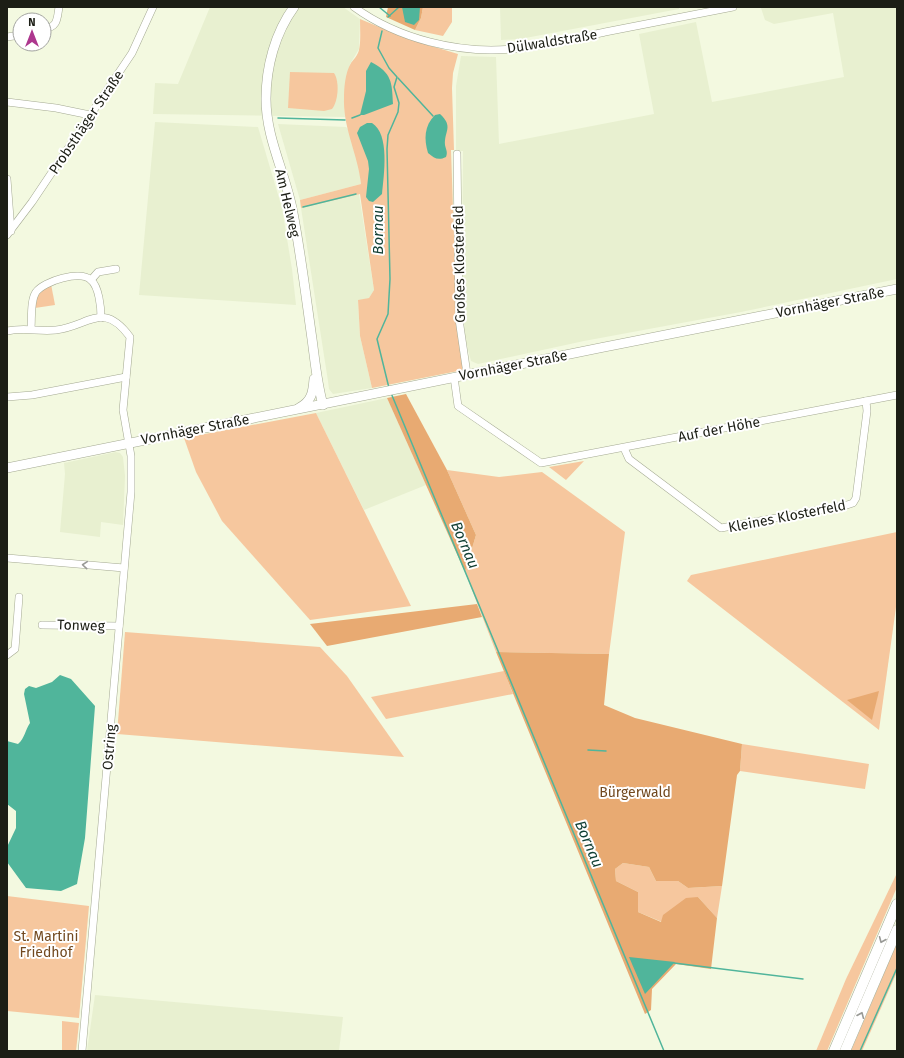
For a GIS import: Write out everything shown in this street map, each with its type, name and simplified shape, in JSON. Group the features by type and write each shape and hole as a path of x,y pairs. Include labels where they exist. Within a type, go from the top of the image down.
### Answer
{"highway":[{"path":"834,1051 897,904"},
{"path":"845,1051 897,930"}],"main road":[{"name":"Am Helweg","path":"294,7 279,34 273,51 267,79 266,105 270,136 293,213 315,364 323,405"},
{"name":"Vornhäger Straße","path":"7,468 128,442 294,411 454,376 897,289"},
{"path":"294,411 305,405 313,394 315,364"}],"street":[{"path":"52,28 56,24 59,7"},
{"name":"Probsthäger Straße","path":"9,233 32,202 132,53 153,7"},
{"name":"Dülwaldstraße","path":"354,7 384,24 415,37 464,48 487,50 532,47 733,7"},
{"path":"7,102 49,107 90,115"},
{"name":"Großes Klosterfeld","path":"457,154 458,312 467,374"},
{"name":"Probsthäger Straße","path":"7,180 9,233"},
{"path":"91,280 98,272 116,269"},
{"path":"7,331 31,328 46,331 59,330 101,318 95,288 91,280 86,277 77,276 65,278 45,285 37,291 34,296 31,328"},
{"name":"Vornhäger Straße","path":"101,318 115,320 130,337 124,410 128,442"},
{"name":"Auf der Höhe","path":"454,376 458,406 541,463 897,395"},
{"path":"7,397 126,377"},
{"name":"Kleines Klosterfeld","path":"624,448 629,459 721,528 847,505 853,503 856,498 867,411 866,401"},
{"name":"Ostring","path":"82,1051 131,492 131,462 128,442"},
{"path":"7,558 124,568"},
{"path":"7,656 15,649 19,597"},
{"name":"Tonweg","path":"42,625 119,626"}],"shaded area":[{"path":"210,7 343,7 360,19 359,49 350,64 344,101 345,117 153,114 155,83 178,84"},
{"path":"500,7 679,7 679,9 520,39 501,40"},
{"path":"897,7 897,279 741,312 584,341 478,364 471,361 465,338 462,292 463,151 456,151 456,86 461,56 496,57 499,144 654,114 639,34 696,22 712,102 844,77 833,13 774,24 765,20 761,8"},
{"path":"155,122 258,127 282,208 296,305 139,295"},
{"path":"278,124 346,127 348,129 359,165 361,184 300,200"},
{"path":"359,194 374,290 369,298 358,301 360,336 372,388 333,394 329,389 301,208"},
{"path":"387,398 426,485 364,510 316,413"},
{"path":"116,452 120,453 123,457 125,476 123,525 101,522 100,537 60,532 65,474 64,463"},
{"path":"95,995 343,1017 339,1051 87,1051"}],"green space":[{"path":"388,7 423,7 421,18 415,30 386,17"},
{"path":"423,7 452,7 452,22 443,36 415,30 421,18"},
{"path":"360,19 408,39 458,54 453,73 454,150 451,150 457,324 463,370 372,388 360,336 358,300 369,298 374,290 360,194 301,208 300,200 361,184 344,110 347,71 359,50"},
{"path":"290,72 334,73 337,81 338,92 336,102 332,109 324,111 288,108"},
{"path":"51,284 55,305 35,308 38,294"},
{"path":"406,394 447,470 476,535 465,572 387,398"},
{"path":"316,413 411,606 310,620 222,521 196,472 184,438"},
{"path":"584,461 566,480 549,467"},
{"path":"447,470 499,477 542,472 625,532 609,654 496,652 465,572 476,535"},
{"path":"897,532 897,600 879,730 687,581 691,575"},
{"path":"477,604 482,617 327,646 310,624"},
{"path":"125,632 320,647 347,676 404,757 117,734"},
{"name":"Bürgerwald","path":"496,652 609,654 604,705 635,718 742,744 740,771 737,775 722,886 688,888 678,881 656,881 649,867 623,863 615,869 616,881 638,892 638,912 661,922 663,915 686,898 698,897 717,918 711,969 676,964 652,989 651,1010 645,1014"},
{"path":"504,671 513,694 386,719 371,697"},
{"path":"879,691 872,720 847,700"},
{"path":"742,744 869,764 865,789 740,771"},
{"path":"623,863 649,867 656,881 678,881 688,888 722,886 717,918 698,897 662,922 638,912 638,892 616,881 615,869"},
{"path":"897,873 897,887 827,1051 816,1051 846,979"},
{"name":"St. Martini Friedhof","path":"7,896 89,906 79,1018 7,1011"},
{"path":"897,943 897,972 862,1051 851,1051"},
{"path":"62,1021 79,1023 76,1051 62,1051"}],"water":[{"path":"402,7 420,7 419,20 414,25 405,22"},
{"path":"371,62 383,70 390,79 393,104 364,115 360,115 366,91 366,71"},
{"path":"440,114 447,122 445,145 447,154 446,157 438,159 434,158 428,153 426,133 431,119 435,115"},
{"path":"367,123 372,123 378,128 384,145 384,176 382,194 373,202 369,201 366,197 369,169 368,161 357,133 360,127"},
{"path":"60,675 71,679 95,706 85,838 77,884 61,891 26,888 7,862 7,847 16,828 16,811 7,804 7,741 18,744 30,723 24,694 25,689 29,686 36,688 52,682"},
{"path":"629,957 675,962 645,994"}],"waterway":[{"path":"379,7 390,16"},
{"name":"Bornau","path":"388,17 399,7"},
{"name":"Bornau","path":"382,31 378,48 389,68 397,77 394,87 399,103 398,112 388,135 387,149 390,279 388,314 377,339 389,388"},
{"path":"398,78 433,116"},
{"path":"352,118 360,115"},
{"path":"278,118 345,120"},
{"path":"303,207 356,194"},
{"name":"Bornau","path":"391,393 664,1051"},
{"path":"588,750 606,751"},
{"path":"674,963 803,979"},
{"path":"860,1051 897,968"}]}
